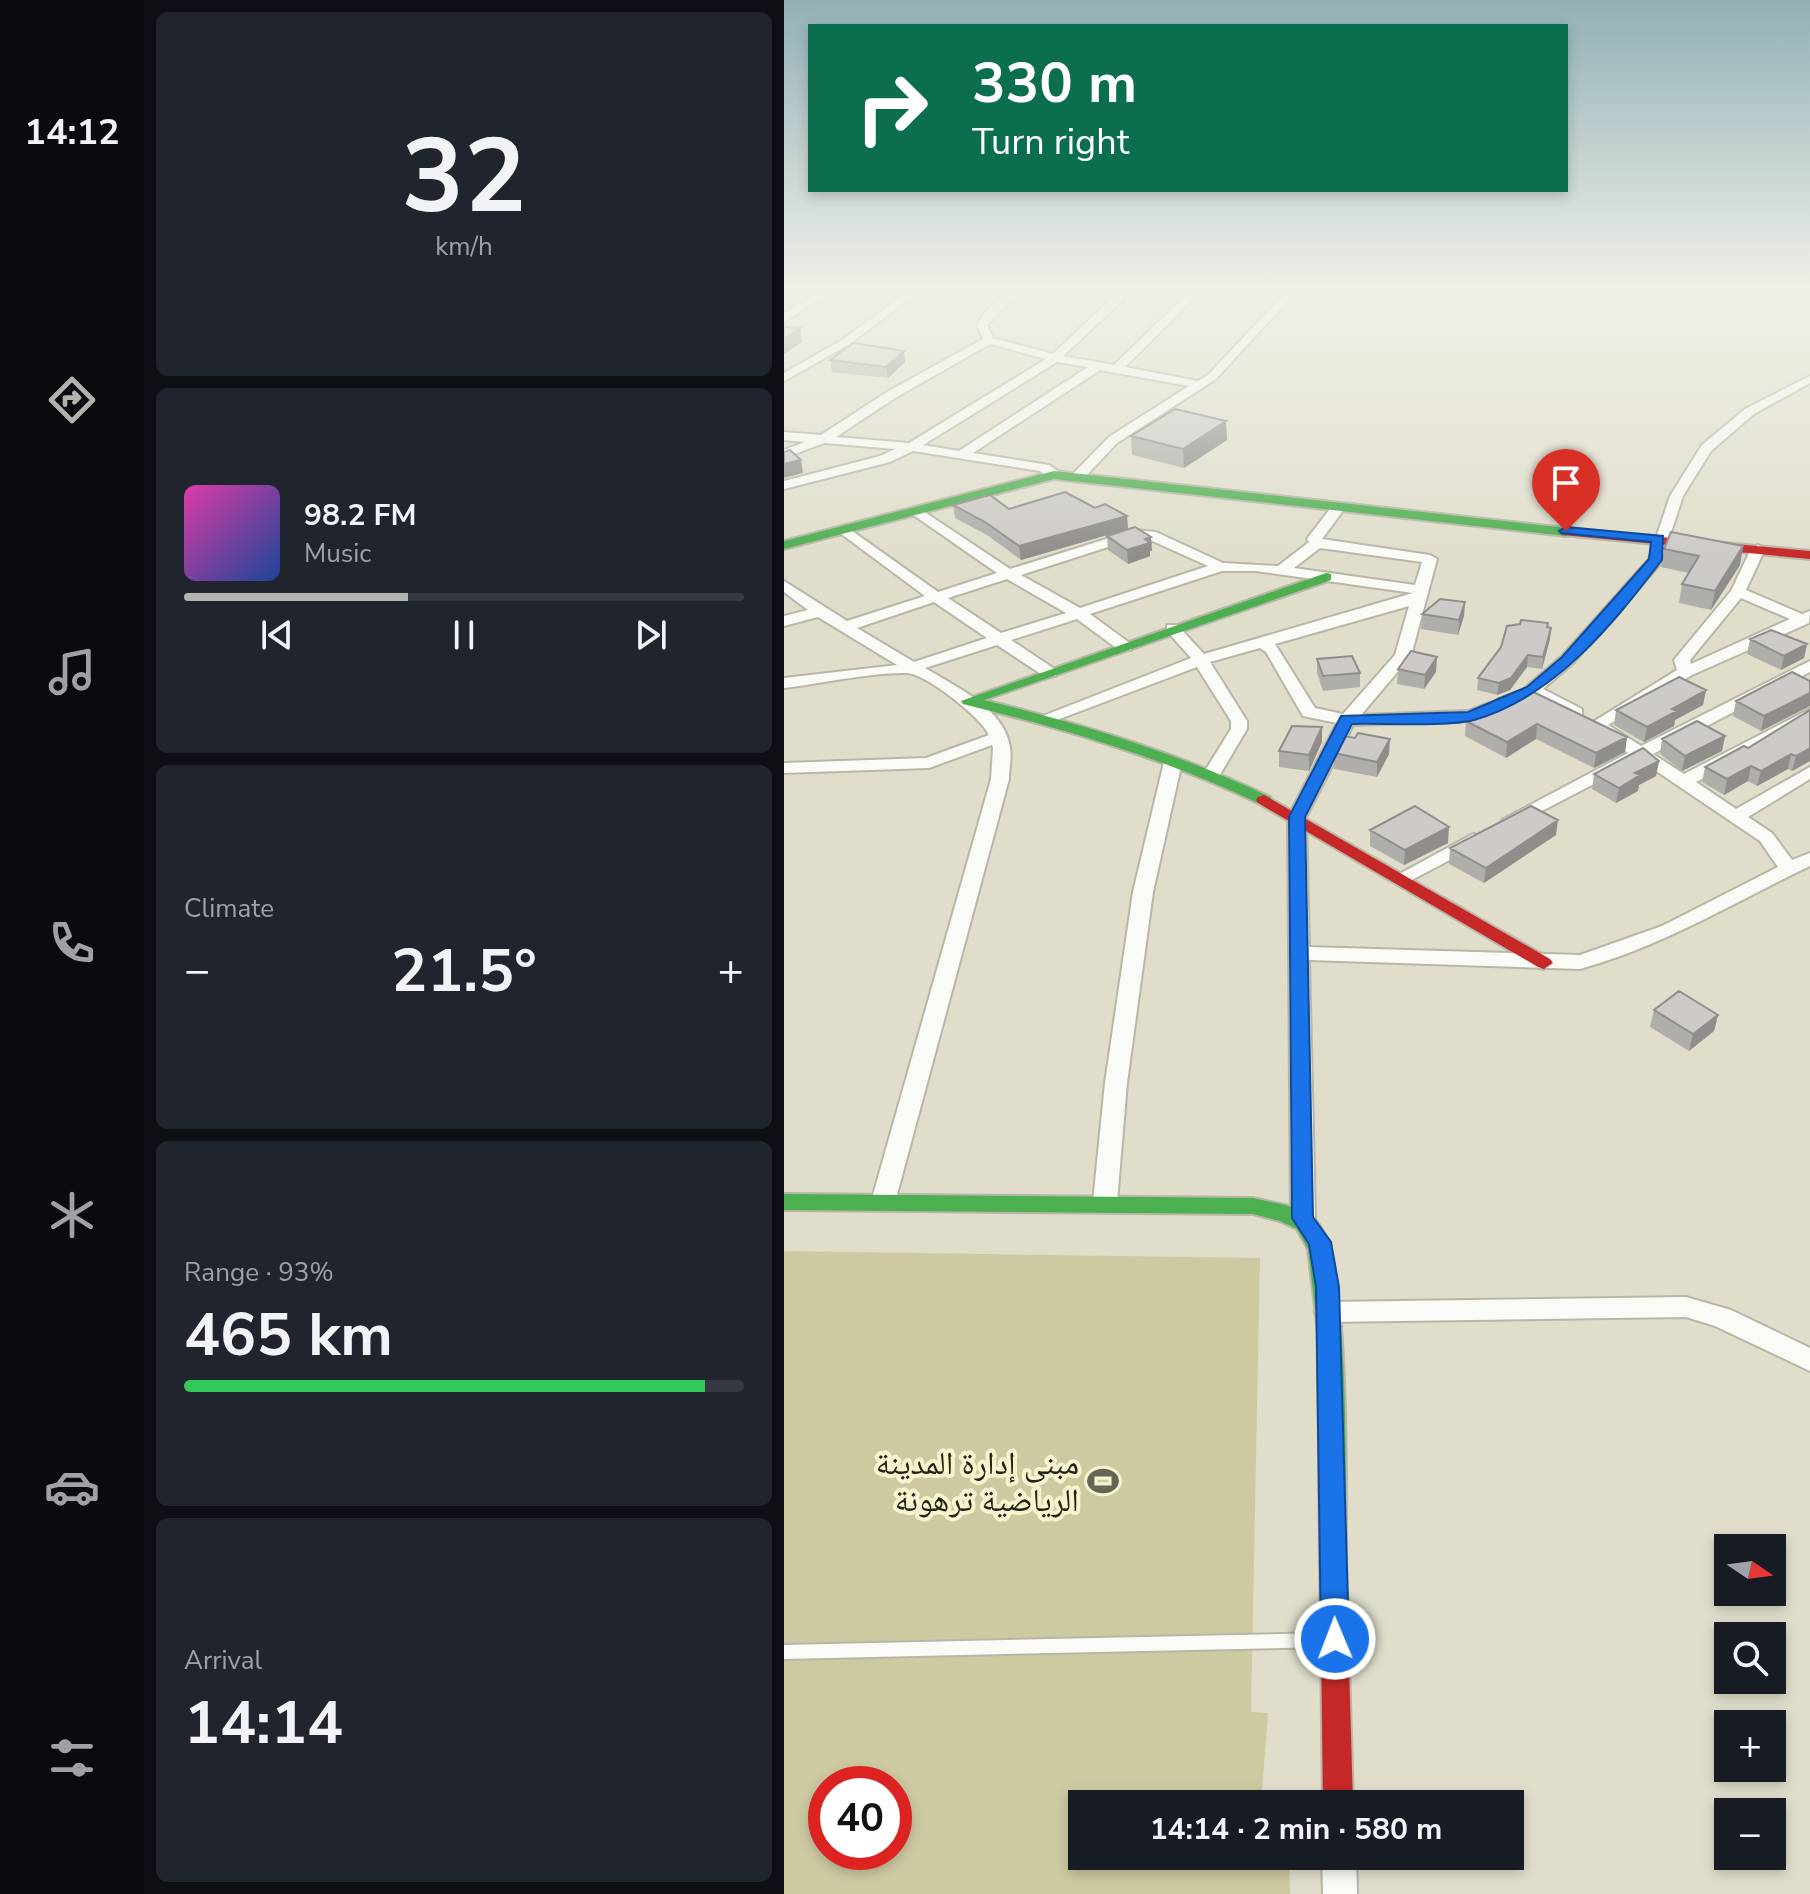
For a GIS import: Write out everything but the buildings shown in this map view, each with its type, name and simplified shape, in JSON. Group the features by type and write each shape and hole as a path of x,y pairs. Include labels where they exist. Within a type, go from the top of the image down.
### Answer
{"street":[{"path":"784,454 824,439 917,380"},
{"path":"784,485 855,468 911,447 1018,380"},
{"path":"963,454 1075,380"},
{"path":"1177,380 1201,385"},
{"path":"1078,476 1113,440 1206,380"},
{"path":"1262,643 1272,649 1309,712 1347,720 1470,716 1532,690 1567,660 1656,560 1658,539 1670,504 1698,454 1722,432 1807,380"},
{"path":"1796,385 1810,391"},
{"path":"972,408 987,411"},
{"path":"1003,414 1018,417"},
{"path":"784,436 963,454 1044,468 1054,475"},
{"path":"784,545 1054,475 1338,508 1810,555"},
{"path":"1317,543 1314,539 1338,508"},
{"path":"917,511 1010,575 1081,615 1125,647"},
{"path":"845,530 936,597 1050,673"},
{"path":"845,627 1135,534 1151,535 1221,567"},
{"path":"1282,570 1317,543 1429,558 1403,656 1347,720 1297,817 1303,1218 1320,1242 1328,1312 1338,1790"},
{"path":"1686,672 1682,660 1738,592 1758,549"},
{"path":"784,683 910,668 1081,615 1221,567 1282,570 1419,595"},
{"path":"968,701 1326,577"},
{"path":"784,585 820,612 968,701 993,725 1002,748 1000,779 883,1202"},
{"path":"1738,592 1807,618"},
{"path":"1043,719 1201,660 1419,595"},
{"path":"784,621 820,612"},
{"path":"1596,725 1686,672 1807,618"},
{"path":"1172,628 1201,660 1239,721 1212,774"},
{"path":"1401,878 1810,666"},
{"path":"1532,690 1641,751 1681,783 1766,837 1789,869"},
{"path":"968,701 1043,719 1212,774 1297,817 1544,963"},
{"path":"1681,783 1810,714"},
{"path":"784,768 929,763 998,737"},
{"path":"1105,1202 1116,1083 1143,892 1173,762"},
{"path":"1735,817 1810,772"},
{"path":"1299,953 1580,962 1617,954 1810,859"},
{"path":"784,1202 1105,1202 1253,1206 1303,1218"},
{"path":"1328,1312 1686,1307 1722,1317 1810,1360"},
{"path":"1339,1870 1340,1894"}],"lane":[{"path":"784,1652 1335,1639"}],"shaded area":[{"path":"784,1251 1260,1258 1251,1712 1268,1713 1262,1790 1068,1790 1068,1870 1289,1870 1290,1894 784,1894"}],"traffic: fast":[{"path":"784,545 1054,475 1566,532"},
{"path":"1264,800 1156,754 968,701 1326,577"},
{"path":"784,1202 1253,1206 1298,1219 1310,1228 1319,1249 1325,1285 1332,1386 1333,1562"}],"traffic: jam":[{"path":"1566,532 1810,555"},
{"path":"1264,800 1544,963"},
{"path":"1333,1562 1338,1790"}],"place":[{"name":"مبنى إدارة المدينة الرياضية ترهونة","path":"1103,1481"}],"route":[{"path":"1335,1639 1328,1287 1320,1242 1303,1218 1297,817 1347,720 1424,720 1470,716 1532,690 1567,660 1656,560 1658,539 1566,531"}]}
